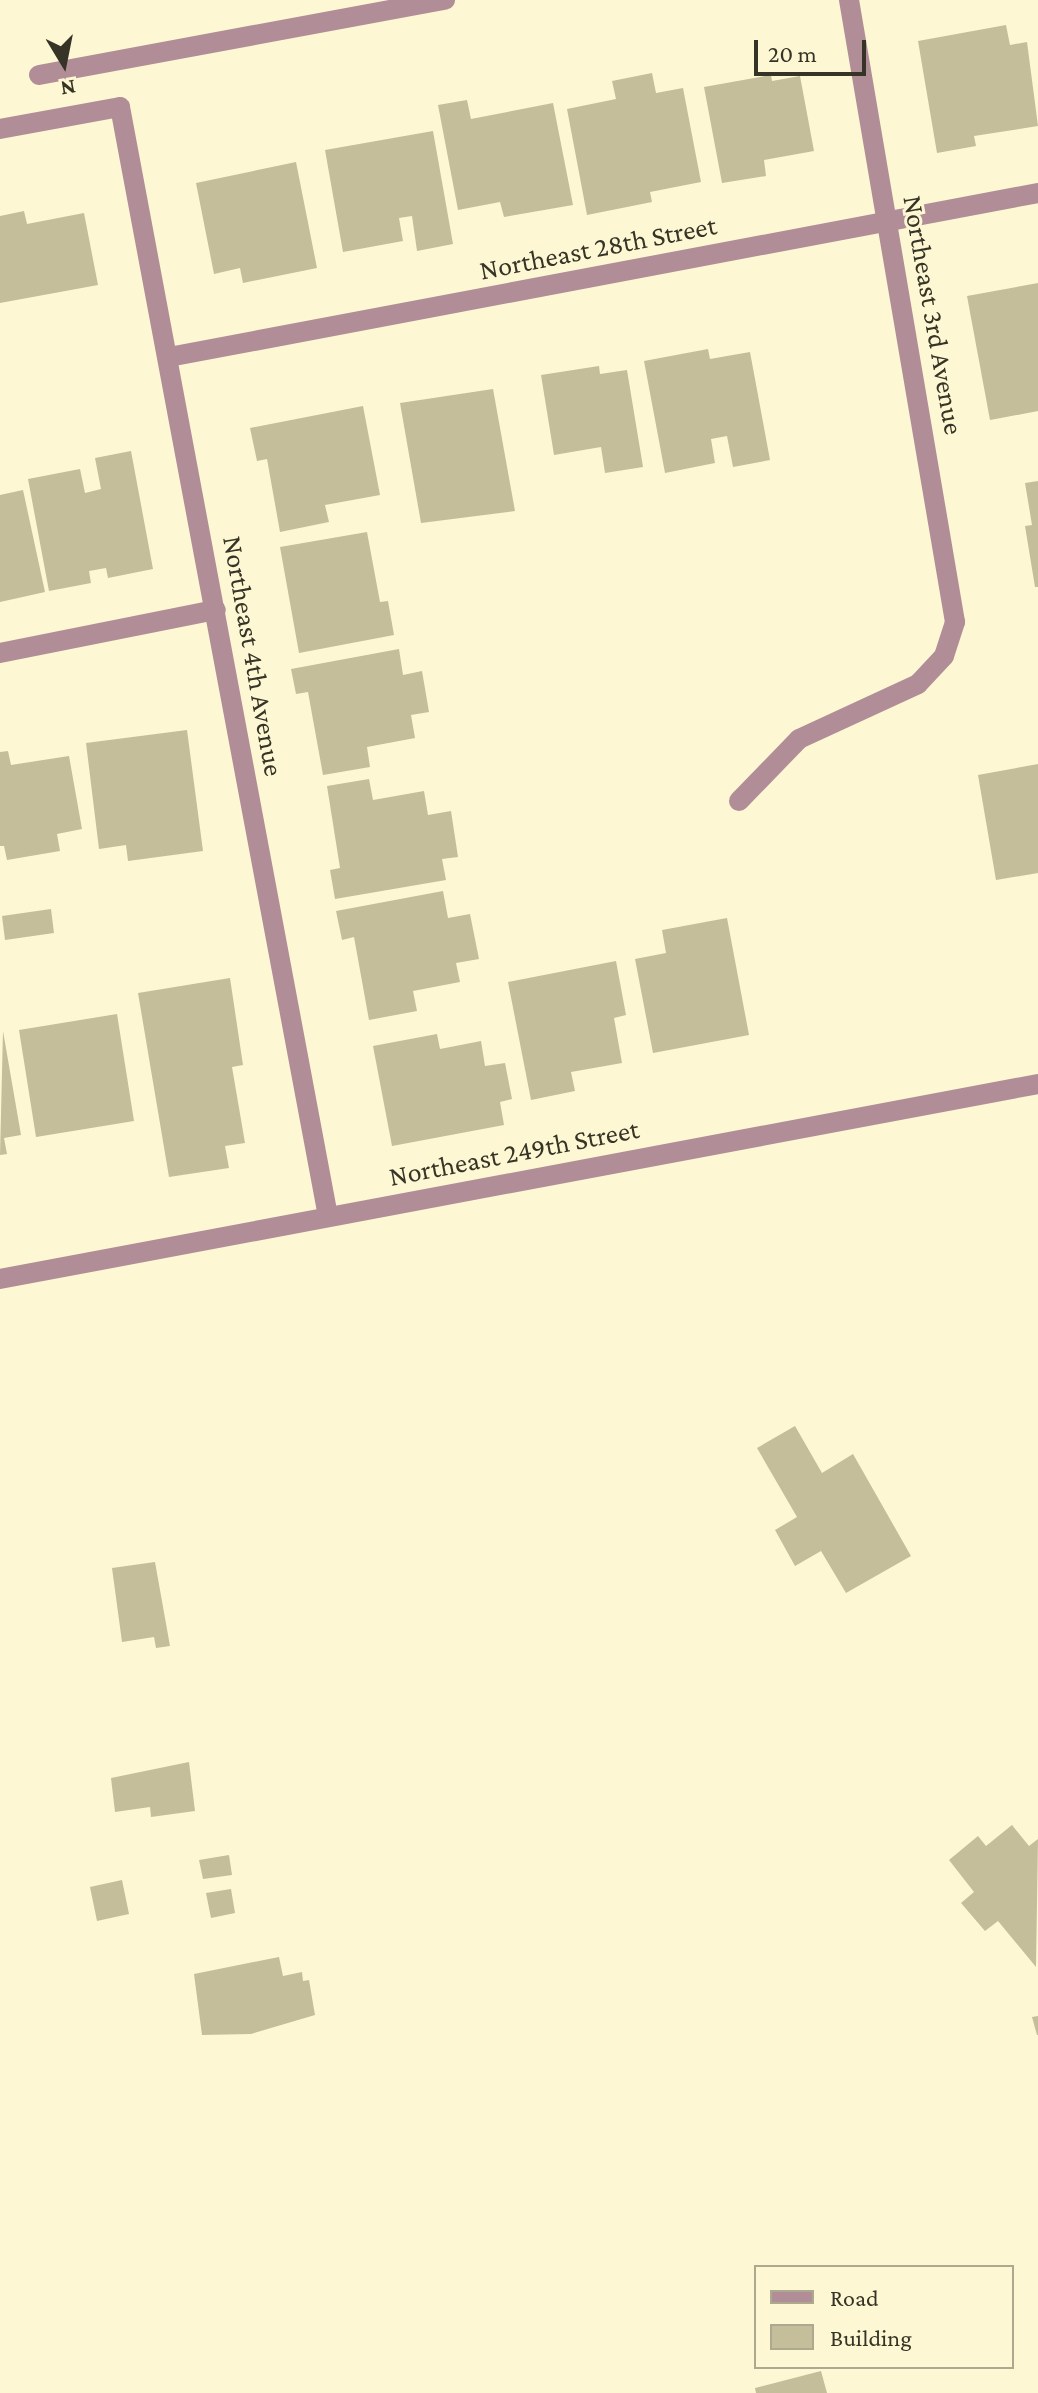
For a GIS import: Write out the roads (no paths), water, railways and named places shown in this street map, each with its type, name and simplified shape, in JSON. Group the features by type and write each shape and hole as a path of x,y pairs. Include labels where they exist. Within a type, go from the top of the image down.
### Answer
{"street":[{"path":"39,75 445,0"},
{"name":"Northeast 3rd Avenue","path":"739,801 799,739 918,684 932,672 951,640 954,604 849,0"},
{"name":"Northeast 4th Avenue","path":"0,129 120,107 328,1216"},
{"name":"Northeast 28th Street","path":"169,357 1038,193"},
{"path":"0,653 216,610"},
{"name":"Northeast 249th Street","path":"0,1279 1038,1084"}]}
